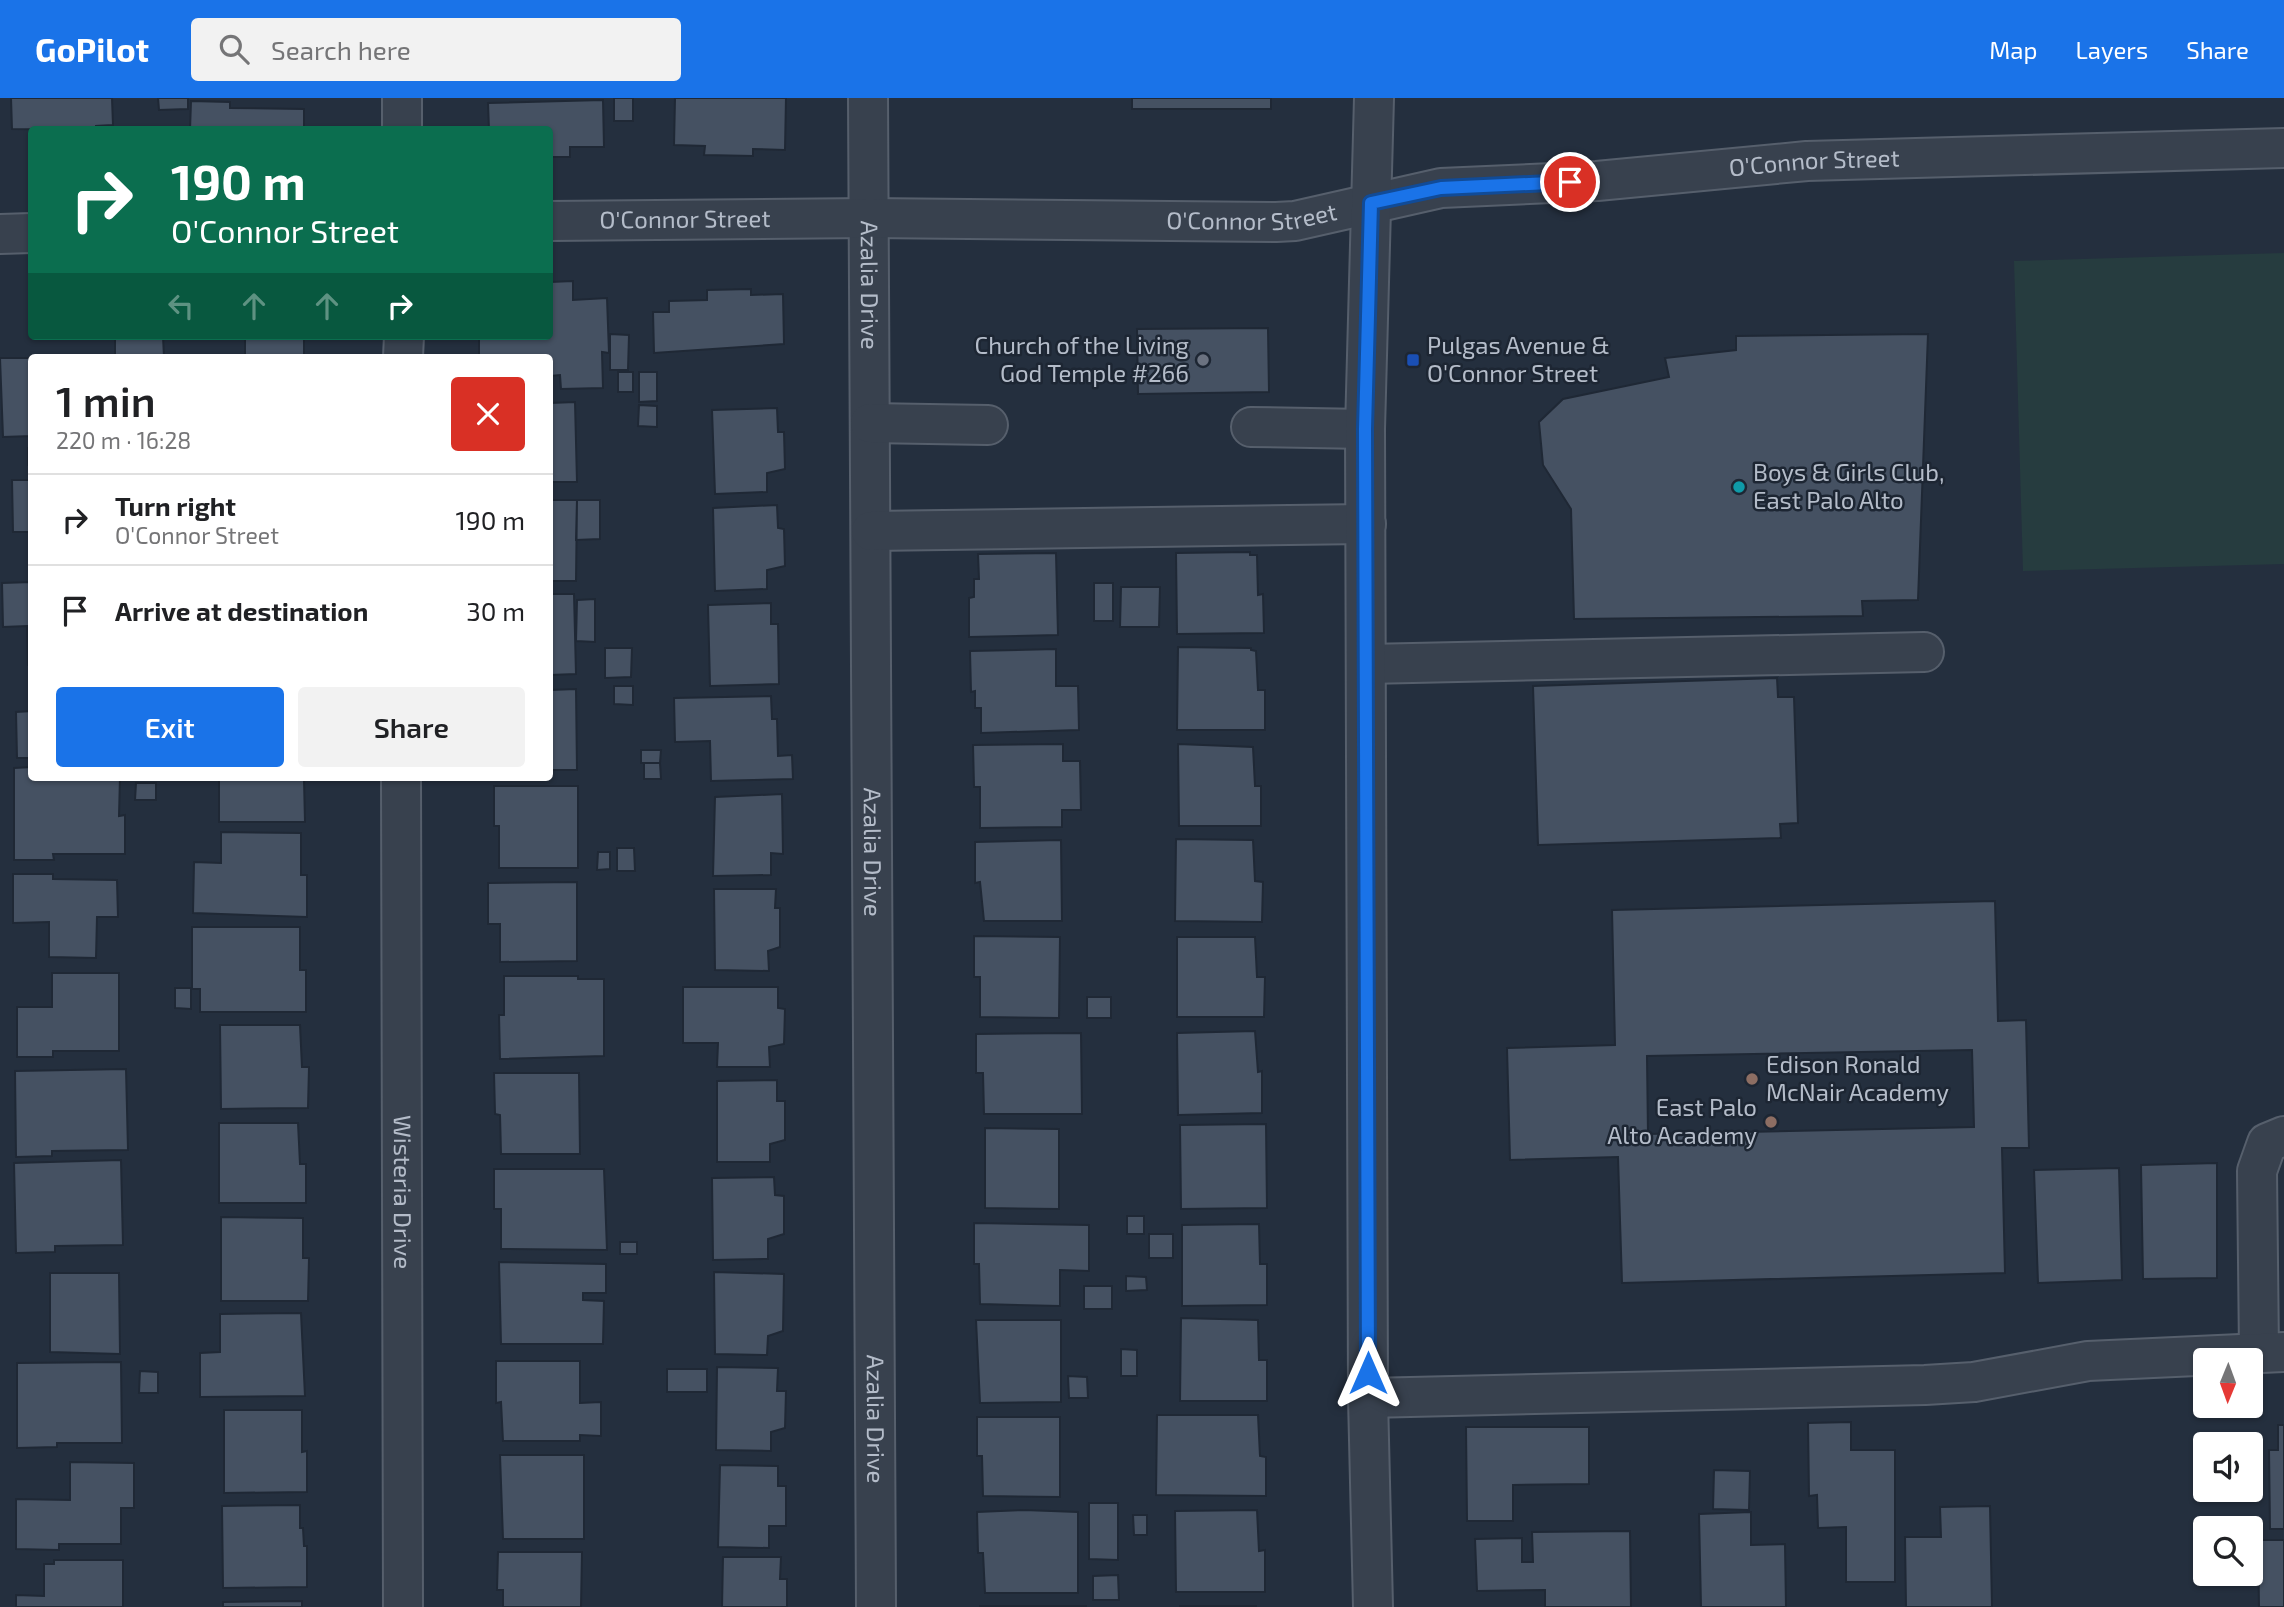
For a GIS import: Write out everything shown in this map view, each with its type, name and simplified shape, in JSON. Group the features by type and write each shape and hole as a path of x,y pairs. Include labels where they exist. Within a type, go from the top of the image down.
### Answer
{"street":[{"path":"402,98 402,126"},
{"name":"Azalia Drive","path":"868,98 876,1607"},
{"path":"1373,1607 1368,1398 1365,429 1374,98"},
{"name":"O'Connor Street","path":"553,221 870,218 1276,222 1295,221 1441,188 1597,181 1807,161 2284,148"},
{"path":"0,234 28,233"},
{"path":"870,423 988,425"},
{"path":"1251,427 1365,429"},
{"path":"871,531 1366,524"},
{"path":"1367,664 1924,652"},
{"name":"Wisteria Drive","path":"401,781 403,1607"},
{"path":"1368,1398 1937,1384 1974,1382 2088,1361 2271,1352 2257,1171 2267,1143 2284,1136"}],"green space":[{"path":"2284,253 2284,564 2023,571 2014,261"}],"building":[{"path":"11,98 112,98 113,125 28,126 28,129 12,129"},
{"path":"158,98 188,98 188,109 159,110"},
{"path":"614,98 633,98 633,121 614,121"},
{"path":"675,98 786,98 785,150 753,149 753,156 704,155 705,146 674,145"},
{"path":"1132,98 1271,98 1271,109 1132,109"},
{"path":"603,100 604,147 570,147 570,157 553,157 553,126 489,126 488,103"},
{"path":"191,101 230,102 230,108 304,109 304,126 190,126"},
{"path":"573,281 573,300 607,298 609,353 602,352 603,388 561,389 560,375 553,376 553,354 479,354 479,340 553,340 553,282"},
{"path":"751,289 751,295 783,294 784,344 654,353 653,312 669,312 669,301 707,300 707,290"},
{"name":"Church of the Living God Temple #266","path":"1268,328 1269,392 1138,394 1137,329"},
{"path":"610,334 629,335 628,370 610,370"},
{"name":"Boys & Girls Club, East Palo Alto","path":"1928,334 1918,600 1862,601 1863,616 1574,619 1571,509 1543,465 1539,422 1563,399 1669,377 1665,358 1736,350 1736,336"},
{"path":"115,340 163,340 164,354 115,354"},
{"path":"245,340 304,340 304,354 245,354"},
{"path":"0,358 28,358 28,436 3,437"},
{"path":"618,372 633,372 633,392 618,392"},
{"path":"639,372 657,372 657,401 639,402"},
{"path":"575,402 577,482 553,482 553,403"},
{"path":"639,405 657,406 657,427 638,426"},
{"path":"777,408 778,432 784,432 785,469 767,473 767,492 715,494 712,410"},
{"path":"12,480 28,480 28,532 13,532"},
{"path":"553,500 577,500 576,581 553,581"},
{"path":"577,500 600,500 600,539 576,540"},
{"path":"777,505 778,528 784,529 785,566 767,570 767,589 715,591 713,508"},
{"path":"1250,552 1250,555 1257,555 1258,595 1263,594 1264,633 1177,634 1176,553"},
{"path":"1056,553 1058,635 969,637 969,598 974,597 974,579 979,579 978,554"},
{"path":"28,582 28,665 27,626 3,627 2,583"},
{"path":"1094,583 1113,583 1113,621 1094,621"},
{"path":"1121,587 1160,587 1159,627 1120,627"},
{"path":"553,594 574,594 576,674 553,675"},
{"path":"595,599 595,642 576,641 577,600"},
{"path":"771,603 771,624 778,624 779,684 710,686 708,605"},
{"path":"1178,647 1251,648 1256,651 1258,690 1265,690 1265,730 1177,730"},
{"path":"605,648 632,648 631,677 605,678"},
{"path":"1056,649 1056,686 1078,686 1079,730 981,733 981,708 975,708 975,691 971,692 970,651"},
{"path":"1777,678 1778,697 1794,697 1798,823 1780,824 1781,838 1538,845 1533,686"},
{"path":"614,686 633,686 633,705 614,704"},
{"path":"576,689 577,770 553,770 553,690"},
{"path":"771,696 772,719 777,719 778,756 792,755 793,779 711,781 710,741 675,742 674,698"},
{"path":"28,711 28,758 17,758 16,712"},
{"path":"1063,744 1063,761 1080,761 1081,810 1062,810 1062,827 980,828 980,787 974,787 973,745"},
{"path":"1178,744 1253,747 1255,786 1261,786 1261,826 1179,826"},
{"path":"641,750 661,750 660,763 641,763"},
{"path":"644,763 660,763 661,779 644,779"},
{"path":"28,767 28,781 120,781 119,816 125,815 125,854 53,854 54,860 14,860 14,768"},
{"path":"219,781 304,781 305,822 219,822"},
{"path":"136,783 156,783 156,800 135,800"},
{"path":"494,786 578,786 578,868 499,868 499,826 494,826"},
{"path":"782,794 783,854 771,853 771,875 713,876 715,797"},
{"path":"221,832 301,833 301,875 307,875 307,917 193,913 194,862 221,863"},
{"path":"1176,839 1253,840 1255,881 1263,882 1262,922 1175,921"},
{"path":"1061,840 1062,921 984,921 980,882 975,883 975,842"},
{"path":"617,848 634,848 635,871 617,871"},
{"path":"598,852 610,852 610,869 597,870"},
{"path":"13,874 53,874 53,879 117,880 118,917 97,917 96,958 49,957 49,922 13,923"},
{"path":"577,882 577,961 500,962 500,924 488,924 488,883"},
{"path":"714,889 776,889 775,908 780,908 780,947 768,951 769,971 715,970"},
{"path":"1995,901 1998,1021 2026,1020 2029,1148 2002,1148 2005,1273 1622,1283 1618,1157 1510,1160 1507,1048 1615,1045 1612,910","holes":["1972,1050 1974,1127 1648,1134 1647,1056"]},
{"path":"192,927 300,927 300,970 306,970 306,1012 200,1012 200,989 192,989"},
{"path":"974,936 1060,937 1059,1018 980,1017 980,977 974,977"},
{"path":"1177,937 1255,937 1257,977 1265,977 1264,1017 1177,1017"},
{"path":"52,973 119,973 119,1051 53,1051 53,1057 17,1057 17,1007 52,1007"},
{"path":"504,976 578,976 578,979 604,979 604,1056 500,1059 499,1015 504,1015"},
{"path":"683,987 778,987 778,1008 785,1009 784,1044 769,1047 770,1067 717,1067 718,1043 683,1043"},
{"path":"175,988 191,988 191,1009 175,1008"},
{"path":"1087,997 1111,997 1111,1018 1087,1018"},
{"path":"220,1025 300,1025 302,1067 309,1067 308,1108 221,1109"},
{"path":"1255,1031 1258,1072 1262,1071 1262,1113 1178,1115 1177,1033"},
{"path":"1081,1033 1082,1114 984,1114 983,1073 976,1073 976,1034"},
{"path":"126,1069 128,1150 52,1151 52,1156 16,1157 15,1071"},
{"path":"494,1073 579,1073 580,1154 501,1154 500,1115 495,1114"},
{"path":"777,1080 777,1101 785,1101 785,1140 770,1144 770,1162 717,1162 717,1081"},
{"path":"219,1123 298,1123 300,1164 306,1164 306,1203 219,1203"},
{"path":"1266,1124 1267,1208 1181,1209 1180,1125"},
{"path":"985,1128 1059,1129 1059,1209 985,1208"},
{"path":"121,1160 123,1245 55,1246 55,1252 16,1253 14,1163"},
{"path":"2217,1163 2217,1278 2143,1279 2141,1165"},
{"path":"2119,1168 2122,1280 2038,1283 2034,1170"},
{"path":"494,1169 604,1169 607,1250 501,1249 501,1209 494,1209"},
{"path":"774,1177 775,1195 784,1196 784,1234 768,1239 768,1259 713,1260 712,1178"},
{"path":"1127,1216 1144,1216 1144,1234 1127,1234"},
{"path":"221,1217 303,1218 303,1258 309,1258 308,1301 221,1301"},
{"path":"974,1223 1089,1225 1089,1271 1060,1270 1060,1306 980,1304 979,1264 974,1264"},
{"path":"1259,1224 1260,1264 1267,1264 1267,1305 1182,1306 1182,1225"},
{"path":"1149,1234 1173,1234 1173,1258 1149,1258"},
{"path":"620,1242 637,1242 637,1254 620,1254"},
{"path":"499,1262 606,1264 606,1293 583,1293 583,1300 604,1301 603,1344 501,1344"},
{"path":"714,1272 784,1274 783,1331 768,1336 767,1355 715,1354"},
{"path":"50,1273 119,1273 120,1354 50,1352"},
{"path":"1126,1276 1146,1277 1147,1290 1126,1291"},
{"path":"1084,1286 1112,1286 1112,1309 1084,1309"},
{"path":"301,1313 305,1396 200,1397 200,1353 220,1352 220,1314"},
{"path":"1181,1318 1258,1320 1259,1360 1267,1360 1267,1401 1180,1401"},
{"path":"976,1320 1061,1320 1061,1402 980,1403"},
{"path":"1121,1349 1137,1350 1137,1376 1121,1376"},
{"path":"496,1361 580,1361 580,1403 601,1402 601,1436 580,1435 580,1441 503,1441 501,1402 496,1403"},
{"path":"121,1362 122,1443 57,1443 57,1447 17,1448 17,1363"},
{"path":"717,1367 778,1368 777,1391 786,1391 785,1428 771,1432 771,1451 716,1450"},
{"path":"667,1369 707,1369 707,1392 667,1392"},
{"path":"140,1371 158,1372 158,1393 139,1393"},
{"path":"1068,1376 1087,1377 1088,1398 1069,1398"},
{"path":"224,1410 302,1410 302,1452 307,1451 307,1492 224,1493"},
{"path":"1157,1415 1258,1415 1260,1456 1266,1457 1266,1496 1156,1495"},
{"path":"977,1417 1060,1417 1060,1497 983,1496 982,1456 977,1456"},
{"path":"1851,1422 1851,1450 1895,1450 1895,1582 1846,1582 1846,1527 1818,1528 1817,1495 1809,1496 1808,1423"},
{"path":"2278,1425 2284,1425 2284,1529 2270,1529 2269,1450 2278,1450"},
{"path":"1466,1427 1589,1427 1589,1484 1513,1485 1513,1521 1467,1521"},
{"path":"500,1455 584,1455 584,1539 503,1539"},
{"path":"70,1462 134,1463 134,1508 121,1508 121,1544 59,1544 59,1550 16,1549 16,1499 70,1500"},
{"path":"720,1465 778,1466 778,1486 786,1486 786,1526 769,1526 769,1548 718,1547"},
{"path":"1714,1470 1750,1471 1749,1510 1713,1509"},
{"path":"1089,1503 1118,1503 1118,1560 1089,1559"},
{"path":"300,1505 300,1528 303,1528 304,1546 307,1546 307,1587 223,1588 222,1506"},
{"path":"1990,1506 1992,1607 1906,1607 1905,1537 1941,1537 1940,1507"},
{"path":"1257,1510 1259,1551 1265,1550 1265,1592 1176,1592 1175,1511"},
{"path":"977,1512 1078,1512 1078,1593 985,1593 983,1553 978,1553"},
{"path":"1751,1512 1751,1545 1785,1544 1786,1607 1701,1607 1699,1514"},
{"path":"1133,1515 1147,1515 1147,1535 1134,1535"},
{"path":"1630,1531 1631,1607 1545,1607 1545,1590 1477,1591 1475,1539 1522,1538 1522,1562 1533,1562 1532,1532"},
{"path":"2263,1540 2284,1540 2284,1607 2259,1607 2259,1586 2263,1586"},
{"path":"498,1552 582,1552 581,1607 503,1607 503,1590 497,1590"},
{"path":"723,1557 781,1557 780,1579 787,1579 787,1607 722,1607"},
{"path":"54,1560 123,1560 123,1607 16,1607 16,1595 44,1596 44,1564 54,1564"},
{"path":"1118,1575 1119,1600 1093,1600 1093,1576"},
{"path":"302,1601 302,1607 223,1607 223,1602"},
{"path":"1086,1606 1086,1607 980,1607"},
{"path":"1256,1606 1256,1607 1180,1607"}],"place":[{"name":"Church of the Living God Temple #266","path":"1203,360"},
{"name":"Pulgas Avenue & O'Connor Street","path":"1413,360"},
{"name":"Boys & Girls Club, East Palo Alto","path":"1739,487"},
{"name":"Edison Ronald McNair Academy","path":"1752,1079"},
{"name":"East Palo Alto Academy","path":"1771,1122"}],"route":[{"path":"1368,1373 1365,429 1371,203 1441,188 1570,182"}]}
